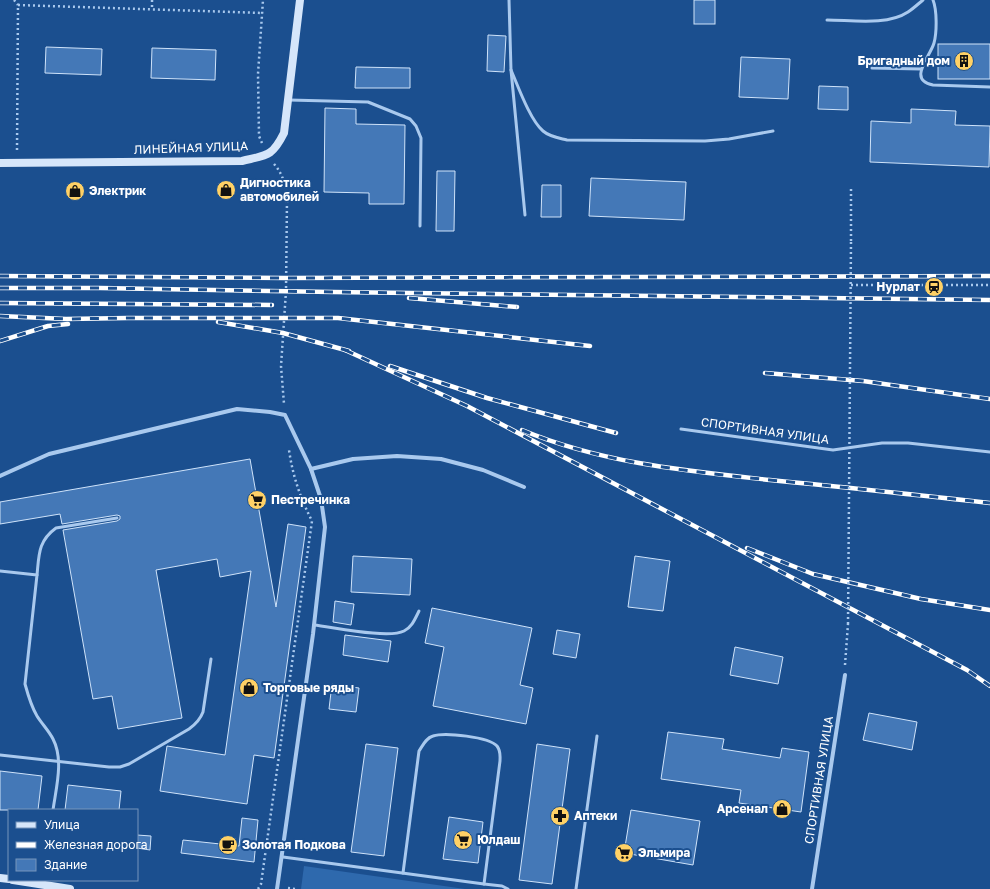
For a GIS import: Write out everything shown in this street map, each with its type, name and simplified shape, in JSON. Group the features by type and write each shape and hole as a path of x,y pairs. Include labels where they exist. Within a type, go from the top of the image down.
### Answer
{"street":[{"path":"267,156 278,146 284,133 300,0"},
{"name":"ЛИНЕЙНАЯ УЛИЦА","path":"0,163 242,161 267,156"},
{"path":"0,476 49,454 237,409 285,415 311,469 321,499 325,527 314,625 283,857 277,889"},
{"path":"311,469 353,459 397,456 441,460 483,470 524,487"},
{"name":"СПОРТИВНАЯ УЛИЦА","path":"812,889 845,675"},
{"path":"29,881 45,882 70,889"}],"lane":[{"path":"509,0 511,70 525,215"},
{"path":"826,20 880,21 893,19 908,12 923,0"},
{"path":"933,0 936,12 934,42 921,69 921,76 924,81 928,84 990,86"},
{"path":"872,68 921,69"},
{"path":"511,70 535,123 544,132 553,137 567,140 705,141 729,139 773,131"},
{"path":"288,100 368,102 410,119 416,126 422,138 420,226"},
{"name":"СПОРТИВНАЯ УЛИЦА","path":"681,429 833,450 882,443 908,443 990,452"},
{"path":"53,809 59,761 57,749 53,739 37,716 30,702 25,684 40,550 43,541 56,528 117,518"},
{"path":"0,571 37,575"},
{"path":"314,625 397,634 411,626 420,611"},
{"path":"0,755 110,767 120,767 129,764 196,724 203,712 211,659"},
{"path":"403,873 419,751 424,742 432,736 443,734 486,740 496,746 500,753 484,884"},
{"path":"576,889 597,736"},
{"path":"283,857 502,886 508,889"}],"path":[{"path":"14,0 18,5 17,163"},
{"path":"152,0 152,10"},
{"path":"264,0 258,74 259,136 267,156 282,176 286,187 287,199 286,291 281,366 285,415"},
{"path":"18,5 263,13"},
{"path":"845,675 848,624 851,188"},
{"path":"851,285 990,285"},
{"path":"258,889 261,884 312,521 300,498 294,481 289,449"}],"shaded area":[{"path":"304,866 465,889 301,889"}],"building":[{"path":"694,0 715,0 715,24 694,24"},
{"path":"488,35 506,36 504,72 487,71"},
{"name":"Бригадный дом","path":"938,44 990,44 990,79 938,79"},
{"path":"46,47 102,49 101,75 45,73"},
{"path":"152,48 216,50 215,80 151,78"},
{"path":"741,57 790,59 788,99 739,97"},
{"path":"356,67 410,68 410,88 355,88"},
{"path":"819,86 848,87 848,110 818,109"},
{"path":"325,108 356,109 356,124 405,125 404,204 369,204 369,193 324,192"},
{"path":"911,109 956,111 955,125 990,126 989,167 870,162 871,121 911,123"},
{"path":"437,171 455,171 454,231 436,231"},
{"path":"591,178 686,182 684,220 589,216"},
{"path":"542,185 561,185 561,217 541,217"},
{"path":"250,459 276,607 288,524 306,527 274,758 254,755 247,804 160,791 167,746 225,755 251,571 220,577 217,559 156,570 182,718 118,729 112,696 93,699 63,530 117,521 120,519 120,516 117,515 62,524 60,514 0,524 0,502"},
{"path":"353,556 412,559 410,595 351,592"},
{"path":"635,556 670,561 663,611 628,607"},
{"path":"335,601 354,604 351,625 333,622"},
{"path":"432,608 532,628 520,685 533,688 526,724 433,706 444,647 425,643"},
{"path":"557,630 580,634 576,658 553,654"},
{"path":"345,635 391,641 388,662 343,655"},
{"path":"735,647 783,657 778,684 730,675"},
{"path":"332,684 359,688 356,712 329,709"},
{"path":"869,713 917,722 912,750 863,740"},
{"path":"668,732 724,739 722,749 780,758 782,748 809,752 801,812 739,803 741,790 661,779"},
{"path":"366,744 398,748 384,856 351,852"},
{"path":"537,744 570,749 552,884 519,880"},
{"path":"0,771 42,776 38,809 0,810"},
{"path":"68,785 121,791 119,809 65,809"},
{"path":"631,810 700,821 693,865 624,853"},
{"path":"449,817 483,822 478,863 443,859"},
{"path":"242,818 258,820 254,862 181,853 183,840 239,846"},
{"path":"138,835 151,836 150,850 138,848"}],"railway":[{"path":"0,276 286,278 990,276"},
{"path":"0,288 100,288 990,300"},
{"path":"409,298 517,307"},
{"path":"0,303 272,305"},
{"path":"0,316 66,319 338,318 590,346"},
{"path":"218,322 283,333 349,351"},
{"path":"0,341 48,326 68,324"},
{"path":"345,350 467,406 967,670 990,686"},
{"path":"390,366 487,398 616,433"},
{"path":"765,373 863,381 990,399"},
{"path":"522,430 552,441 613,458 675,469 990,503"},
{"path":"747,548 813,574 921,599 990,610"}],"place":[{"name":"Бригадный дом","path":"964,61"},
{"name":"Дигностика автомобилей","path":"226,190"},
{"name":"Электрик","path":"75,191"},
{"name":"Нурлат","path":"934,287"},
{"name":"Пестречинка","path":"257,500"},
{"name":"Торговые ряды","path":"249,688"},
{"name":"Арсенал","path":"782,809"},
{"name":"Аптеки","path":"560,816"},
{"name":"Юлдаш","path":"463,840"},
{"name":"Золотая Подкова","path":"228,845"},
{"name":"Эльмира","path":"624,853"}]}
